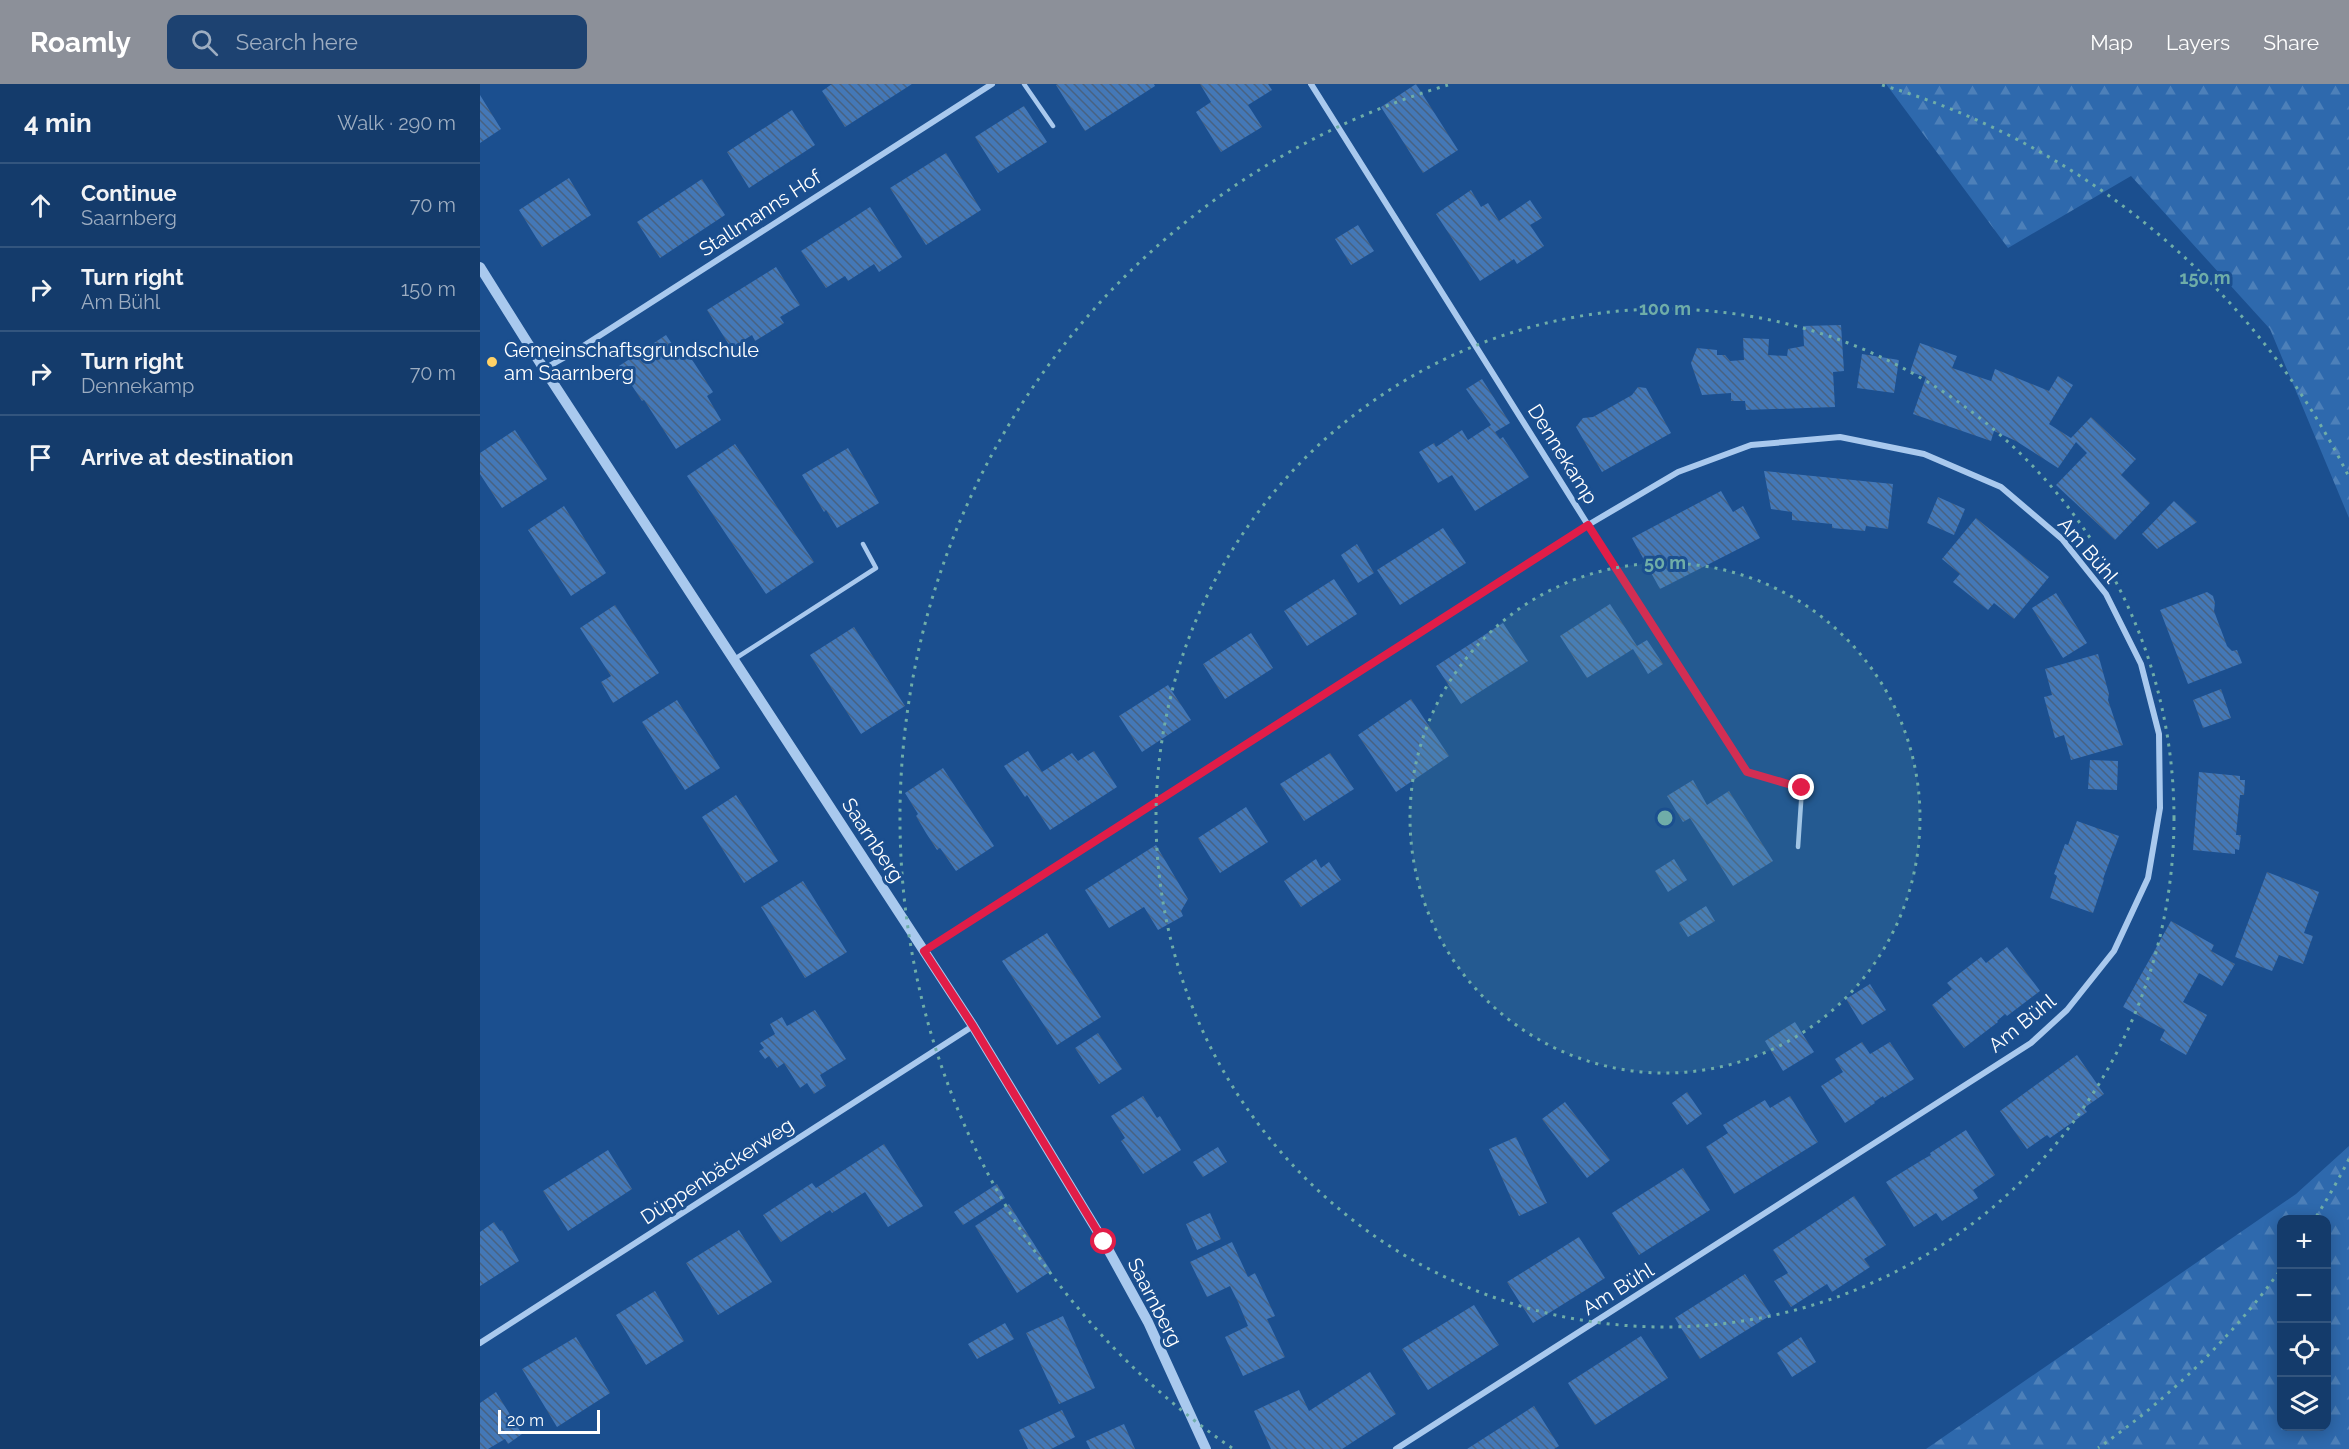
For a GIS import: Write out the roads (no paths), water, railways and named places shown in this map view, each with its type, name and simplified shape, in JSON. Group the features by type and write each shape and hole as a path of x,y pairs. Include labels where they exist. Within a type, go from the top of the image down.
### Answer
{"street":[{"name":"Stallmanns Hof","path":"544,369 992,84"},
{"name":"Dennekamp","path":"1311,84 1588,525"},
{"name":"Saarnberg","path":"480,267 733,660 973,1026 1104,1242 1148,1322 1206,1449"},
{"name":"Am Bühl","path":"924,951 1588,525 1678,472 1751,445 1840,437 1924,454 2001,487 2062,539 2106,594 2141,663 2158,734 2160,808 2148,878 2114,951 2067,1010 2031,1043 1396,1449"},
{"name":"Düppenbäckerweg","path":"480,1344 973,1026"}],"lane":[{"path":"1024,84 1053,126"},
{"name":"Dennekamp","path":"1588,525 1747,772 1802,788 1797,847"},
{"path":"733,660 876,568 863,544"}],"place":[{"name":"Gemeinschaftsgrundschule am Saarnberg","path":"492,362"}]}
